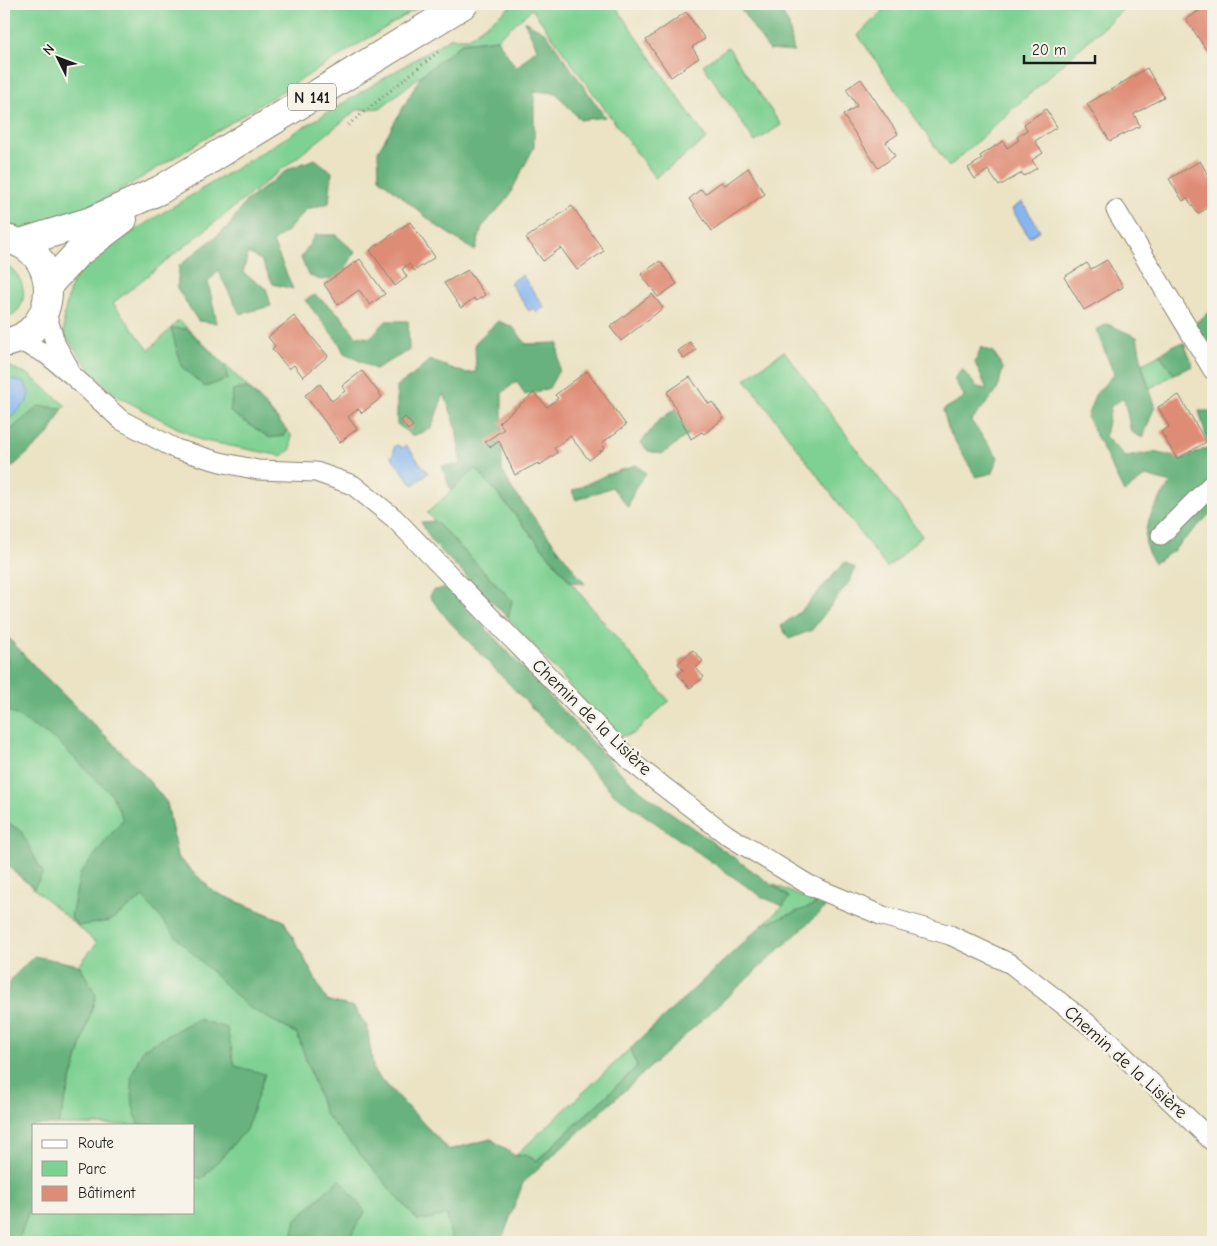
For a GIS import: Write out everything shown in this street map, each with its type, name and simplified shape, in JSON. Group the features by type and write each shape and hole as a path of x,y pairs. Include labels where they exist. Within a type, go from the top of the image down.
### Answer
{"main road":[{"name":"N 141","path":"10,341 28,332 38,322 47,297 77,254 160,190 464,4"},
{"name":"N 141","path":"12,241 91,222 160,190"},
{"name":"N 141","path":"12,241 34,253 44,267 47,297"}],"street":[{"path":"1116,210 1213,370"},
{"name":"Chemin de la Lisière","path":"47,297 56,345 73,376"},
{"name":"Chemin de la Lisière","path":"10,341 46,354 121,420 176,449 220,462 258,470 316,472 353,485 394,518 634,764 727,835 809,885 883,916 950,935 1011,964 1101,1034 1213,1142"},
{"path":"1161,535 1213,483"}],"path":[{"path":"348,125 439,51"}],"green space":[{"path":"4,4 424,4 131,184 77,214 24,232 4,220"},
{"path":"514,4 614,4 707,139 655,178 532,9 497,39 462,43 380,108 357,110 113,303 149,350 179,320 263,402 291,435 291,449 282,456 200,440 115,395 92,372 64,334 64,315 71,285 87,261 450,38 468,38"},
{"path":"737,4 777,4 789,25 794,52 769,50"},
{"path":"889,4 1129,4 949,167 858,35"},
{"path":"524,21 546,33 605,117 580,120 556,93 534,91 534,147 508,198 482,227 475,251 437,226 379,178 378,151 421,76 462,43 497,39 516,68 537,48"},
{"path":"728,47 781,125 755,142 703,65"},
{"path":"315,159 332,172 329,203 307,209 287,231 273,242 293,289 273,284 261,260 248,253 243,273 266,288 271,306 240,314 218,271 208,282 217,323 198,321 177,288 179,266 229,226 246,201 290,168"},
{"path":"315,235 336,235 355,252 340,278 320,280 308,275 301,258"},
{"path":"4,264 18,276 22,284 23,301 13,315 4,319"},
{"path":"315,295 340,315 356,336 370,338 386,321 408,321 409,351 375,369 344,353 339,343 305,300"},
{"path":"1213,310 1213,382 1209,375 1195,323"},
{"path":"498,321 513,327 526,344 558,343 559,370 549,388 525,395 517,381 502,393 502,470 512,489 585,584 571,582 476,468 451,491 442,466 461,465 456,427 444,393 431,429 412,436 397,424 397,386 412,376 429,360 465,373 476,372 475,343"},
{"path":"1107,324 1137,337 1144,373 1155,405 1143,438 1131,432 1124,398 1111,406 1105,436 1126,457 1154,452 1183,459 1209,447 1199,411 1213,411 1213,511 1172,552 1154,563 1147,549 1146,531 1152,514 1171,483 1146,476 1124,492 1087,417 1095,395 1114,374 1096,330"},
{"path":"171,328 187,329 224,364 228,379 205,387 181,366"},
{"path":"1184,343 1193,366 1174,374 1160,355 1171,346"},
{"path":"981,347 993,352 1003,368 997,391 971,421 998,457 993,473 976,477 949,431 943,410 965,397 954,379 962,369 977,387 987,389 975,363"},
{"path":"784,351 922,536 887,568 745,379"},
{"path":"1160,355 1174,374 1149,389 1142,364"},
{"path":"8,366 28,374 66,406 4,458 4,367"},
{"path":"248,388 287,430 283,436 270,438 230,412 233,390"},
{"path":"689,399 704,423 662,454 648,451 641,443 658,421"},
{"path":"39,406 63,408 49,434 11,468 4,469 4,435"},
{"path":"636,465 646,473 635,488 628,507 612,487 576,500 572,491 606,475"},
{"path":"476,468 669,701 633,734 617,737 508,618 512,600 427,513"},
{"path":"435,521 512,600 508,618 433,543 421,522"},
{"path":"845,562 855,568 850,581 812,630 789,639 781,626 801,611"},
{"path":"447,587 618,770 641,791 789,897 783,906 762,897 614,794 449,621 430,597 432,591"},
{"path":"4,633 36,668 139,769 167,803 177,857 214,892 284,921 327,1001 354,1007 367,1027 374,1072 449,1150 491,1139 515,1156 631,1048 637,1067 536,1161 526,1155 447,1215 452,1242 18,1242 32,1202 32,1214 195,1214 195,1124 58,1124 96,995 79,965 97,943 4,863"},
{"path":"4,633 36,668 139,769 167,803 177,857 214,892 284,921 327,1001 354,1007 367,1027 374,1072 449,1150 491,1139 515,1156 526,1155 537,1161 637,1067 631,1048 762,925 817,904 826,907 523,1183 501,1242 452,1242 447,1215 418,1221 325,1114 297,1034 248,1007 179,940 143,897 110,921 77,926 71,917 80,874 123,819 112,795 57,741 4,708"},
{"path":"4,820 21,831 43,873 34,888 4,863"},
{"path":"773,884 817,904 762,925 783,906 789,897"},
{"path":"34,956 79,965 96,995 58,1124 32,1124 32,1202 18,1242 4,1242 4,999 12,978"},
{"path":"197,1019 227,1028 235,1066 265,1074 246,1130 202,1179 195,1176 195,1124 138,1124 133,1106 131,1076 143,1049"},
{"path":"340,1179 365,1212 350,1238 344,1242 296,1242 292,1239 296,1219"}],"water":[{"path":"1022,202 1040,230 1029,237 1012,209"},
{"path":"522,275 544,307 537,312 534,308 529,311 510,283"},
{"path":"11,379 25,383 29,392 27,402 4,424 4,381"},
{"path":"397,445 402,448 406,445 428,473 413,485 391,456 394,453 394,447"}],"building":[{"path":"1210,4 1213,9 1212,59 1186,19"},
{"path":"686,12 705,39 692,47 699,58 671,77 646,40"},
{"path":"1147,68 1164,97 1134,114 1140,126 1110,141 1087,104"},
{"path":"861,79 898,134 886,142 895,156 878,168 843,115 857,106 846,89"},
{"path":"1046,109 1057,127 1035,141 1043,153 1032,160 1037,168 1024,176 1022,173 999,186 988,170 975,179 968,168 982,159 980,156 1003,141 1007,148 1019,140 1017,137 1027,130 1024,124"},
{"path":"1200,161 1213,184 1213,204 1198,214 1187,198 1183,201 1169,179"},
{"path":"748,168 765,194 712,231 689,199 701,189 705,194 721,182 725,185"},
{"path":"572,206 604,251 577,270 561,248 543,261 526,238"},
{"path":"410,222 435,257 414,271 409,264 402,269 407,277 395,286 370,250"},
{"path":"360,259 385,294 370,305 359,290 338,305 324,284"},
{"path":"1107,260 1123,287 1084,310 1064,277 1087,263 1091,269"},
{"path":"660,261 677,284 658,297 641,274"},
{"path":"468,270 485,295 476,301 474,298 461,308 444,283"},
{"path":"652,294 663,308 621,341 610,327"},
{"path":"294,316 328,356 303,377 294,365 289,369 272,349 275,346 268,337"},
{"path":"690,342 696,350 684,359 678,351"},
{"path":"362,371 382,397 362,413 358,409 348,417 357,429 340,442 305,395 320,384 332,401 345,391 342,386"},
{"path":"587,371 626,425 601,444 605,448 589,460 570,436 554,448 557,453 540,465 538,463 515,475 499,441 491,447 485,442 504,429 499,422 534,393 547,407 558,398 555,395"},
{"path":"690,377 709,404 712,402 724,418 704,434 702,432 691,439 667,392"},
{"path":"1179,395 1206,442 1177,459 1161,432 1169,427 1158,407"},
{"path":"405,417 413,426 408,430 401,421"},
{"path":"693,650 703,661 696,668 704,677 690,688 678,675 683,670 678,663"}]}
